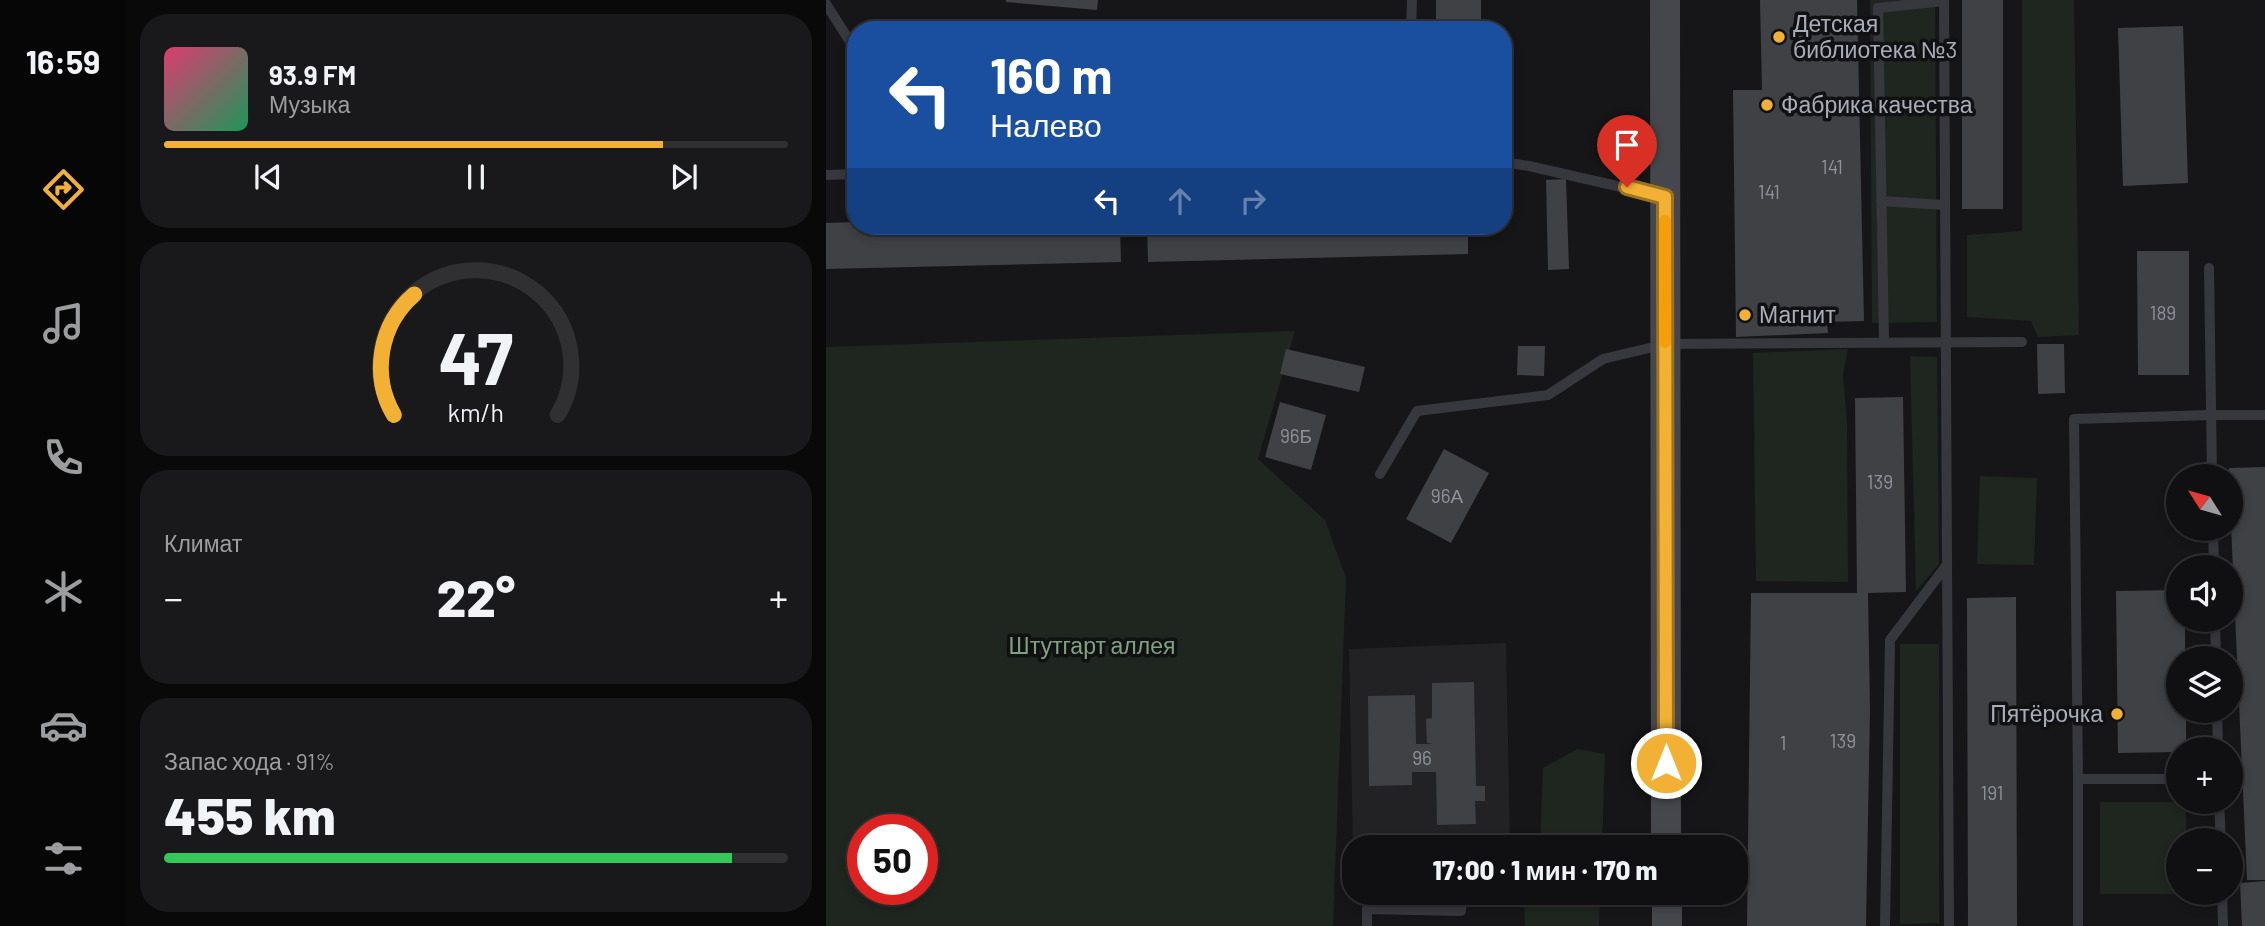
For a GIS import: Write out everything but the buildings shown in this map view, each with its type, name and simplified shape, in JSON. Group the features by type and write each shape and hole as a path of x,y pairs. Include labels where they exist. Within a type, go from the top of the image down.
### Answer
{"main road":[{"path":"1665,0 1667,835"},
{"path":"1667,905 1667,926"}],"lane":[{"path":"1411,21 1412,0"},
{"path":"1884,342 1878,8 1944,0 1949,926"},
{"path":"826,4 847,37"},
{"path":"1512,163 1543,168 1665,197"},
{"path":"826,175 847,174"},
{"path":"1881,201 1944,205"},
{"path":"2209,268 2212,464"},
{"path":"1380,474 1417,411 1548,395 1603,359 1665,344 2022,342"},
{"path":"2078,926 2074,419 2265,415"},
{"path":"1885,926 1890,639 1946,566"},
{"path":"2078,779 2166,779"},
{"path":"1367,926 1367,909 1461,911 1461,905"},
{"path":"2222,905 2223,926"}],"shaded area":[{"path":"1506,643 1510,835 1353,835 1349,649"}],"green space":[{"path":"1870,0 1935,0 1937,322 1872,323"},
{"path":"2022,0 2074,0 2079,335 2038,337 2031,321 1967,317 1967,235 2022,231"},
{"name":"Штутгарт аллея","path":"1295,331 1258,459 1325,520 1346,578 1333,926 826,926 826,347"},
{"path":"1848,349 1843,375 1847,423 1848,582 1756,581 1753,353"},
{"path":"1910,356 1937,357 1939,564 1916,591"},
{"path":"1980,476 2037,478 2034,565 1977,564"},
{"path":"1900,644 1939,644 1939,923 1900,924"},
{"path":"1577,749 1605,754 1602,835 1540,835 1543,768"},
{"path":"2100,802 2166,802 2166,814 2186,814 2186,828 2166,828 2166,894 2100,894"},
{"path":"1524,905 1600,905 1599,926 1525,926"}],"slow traffic":[{"path":"1665,221 1665,342"}],"place":[{"name":"Детская библиотека №3","path":"1779,37"},
{"name":"Фабрика качества","path":"1767,105"},
{"name":"Магнит","path":"1745,315"},
{"name":"Пятёрочка","path":"2117,714"}],"route":[{"path":"1627,187 1665,197 1666,763"}]}
